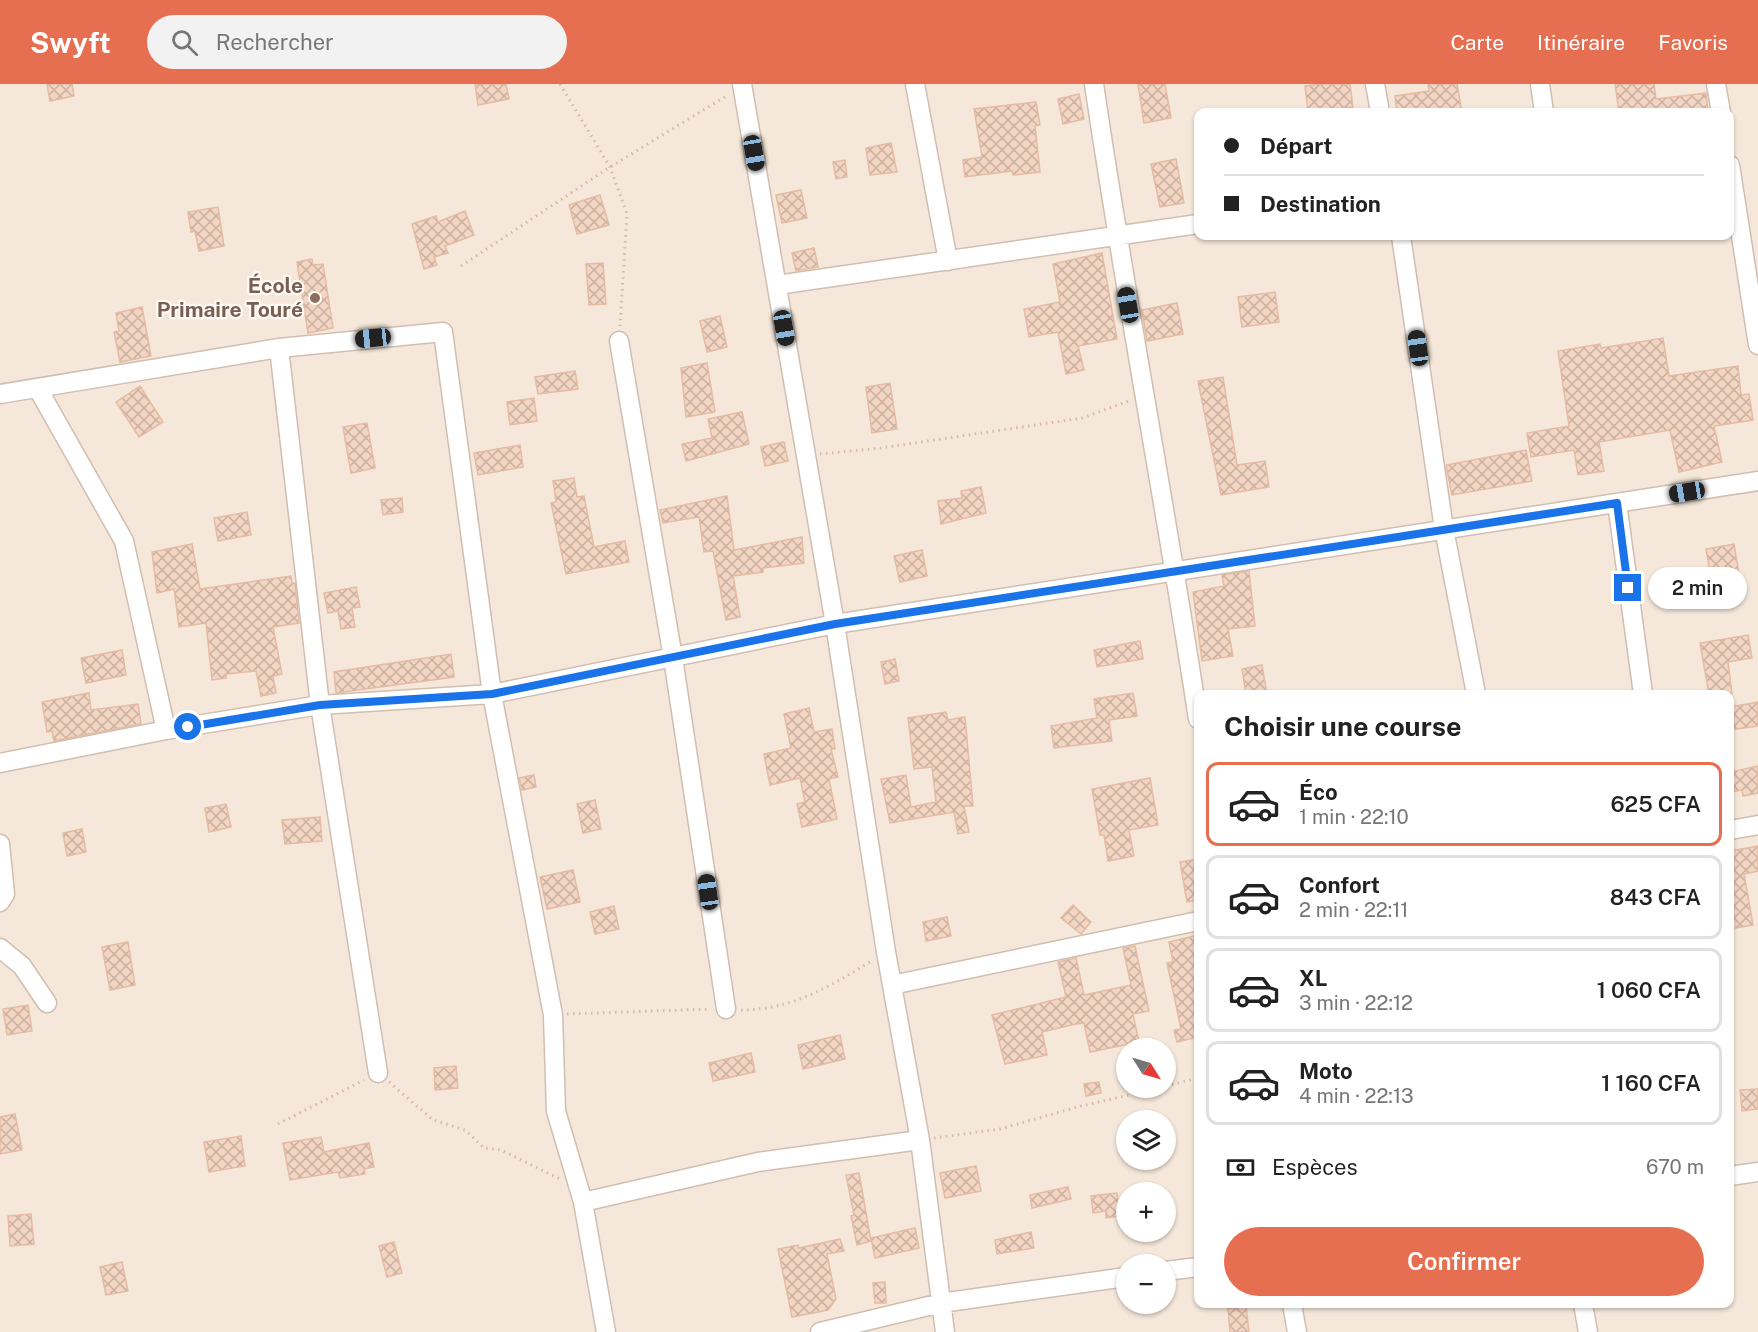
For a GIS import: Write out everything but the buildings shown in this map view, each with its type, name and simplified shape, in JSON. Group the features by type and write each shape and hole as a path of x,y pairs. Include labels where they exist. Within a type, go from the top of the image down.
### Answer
{"street":[{"path":"915,84 948,261"},
{"path":"1094,84 1116,237 1176,572 1194,692"},
{"path":"1375,84 1379,108"},
{"path":"1540,84 1543,108"},
{"path":"1716,84 1720,108"},
{"path":"742,85 835,624 892,985 920,1140 945,1332"},
{"path":"1734,191 1758,345"},
{"path":"777,285 1194,225"},
{"path":"1402,240 1444,529 1475,690"},
{"path":"0,394 279,348 443,332 492,694 554,1015 556,1111 582,1202 606,1332"},
{"path":"619,341 673,658 726,1010"},
{"path":"279,348 320,705 378,1073"},
{"path":"38,389 124,541 166,730"},
{"path":"0,763 166,730 320,705 492,694 835,624 1758,481"},
{"path":"1617,503 1642,690"},
{"path":"1734,829 1758,825"},
{"path":"0,844 5,894 0,902"},
{"path":"892,985 1194,922"},
{"path":"0,948 22,966 47,1003"},
{"path":"582,1202 758,1162 920,1140"},
{"path":"1734,1175 1758,1172"},
{"path":"1176,1270 1194,1268"},
{"path":"820,1332 941,1303 1116,1278"},
{"path":"1293,1308 1297,1332"},
{"path":"1584,1308 1588,1332"}],"path":[{"path":"560,84 610,167 627,214 619,341"},
{"path":"461,266 610,167 742,85"},
{"path":"806,456 881,448 1082,418 1144,396"},
{"path":"278,1124 378,1073 433,1120 465,1130 484,1148 501,1150 562,1180"},
{"path":"1176,1084 1194,1079"},
{"path":"920,1140 1000,1129 1117,1098"}],"shaded area":[{"path":"0,84 1758,84 1758,1332 0,1332"}],"place":[{"name":"École Primaire Touré","path":"315,298"}],"route":[{"path":"188,727 320,705 492,694 835,624 1617,503 1628,588"}]}
